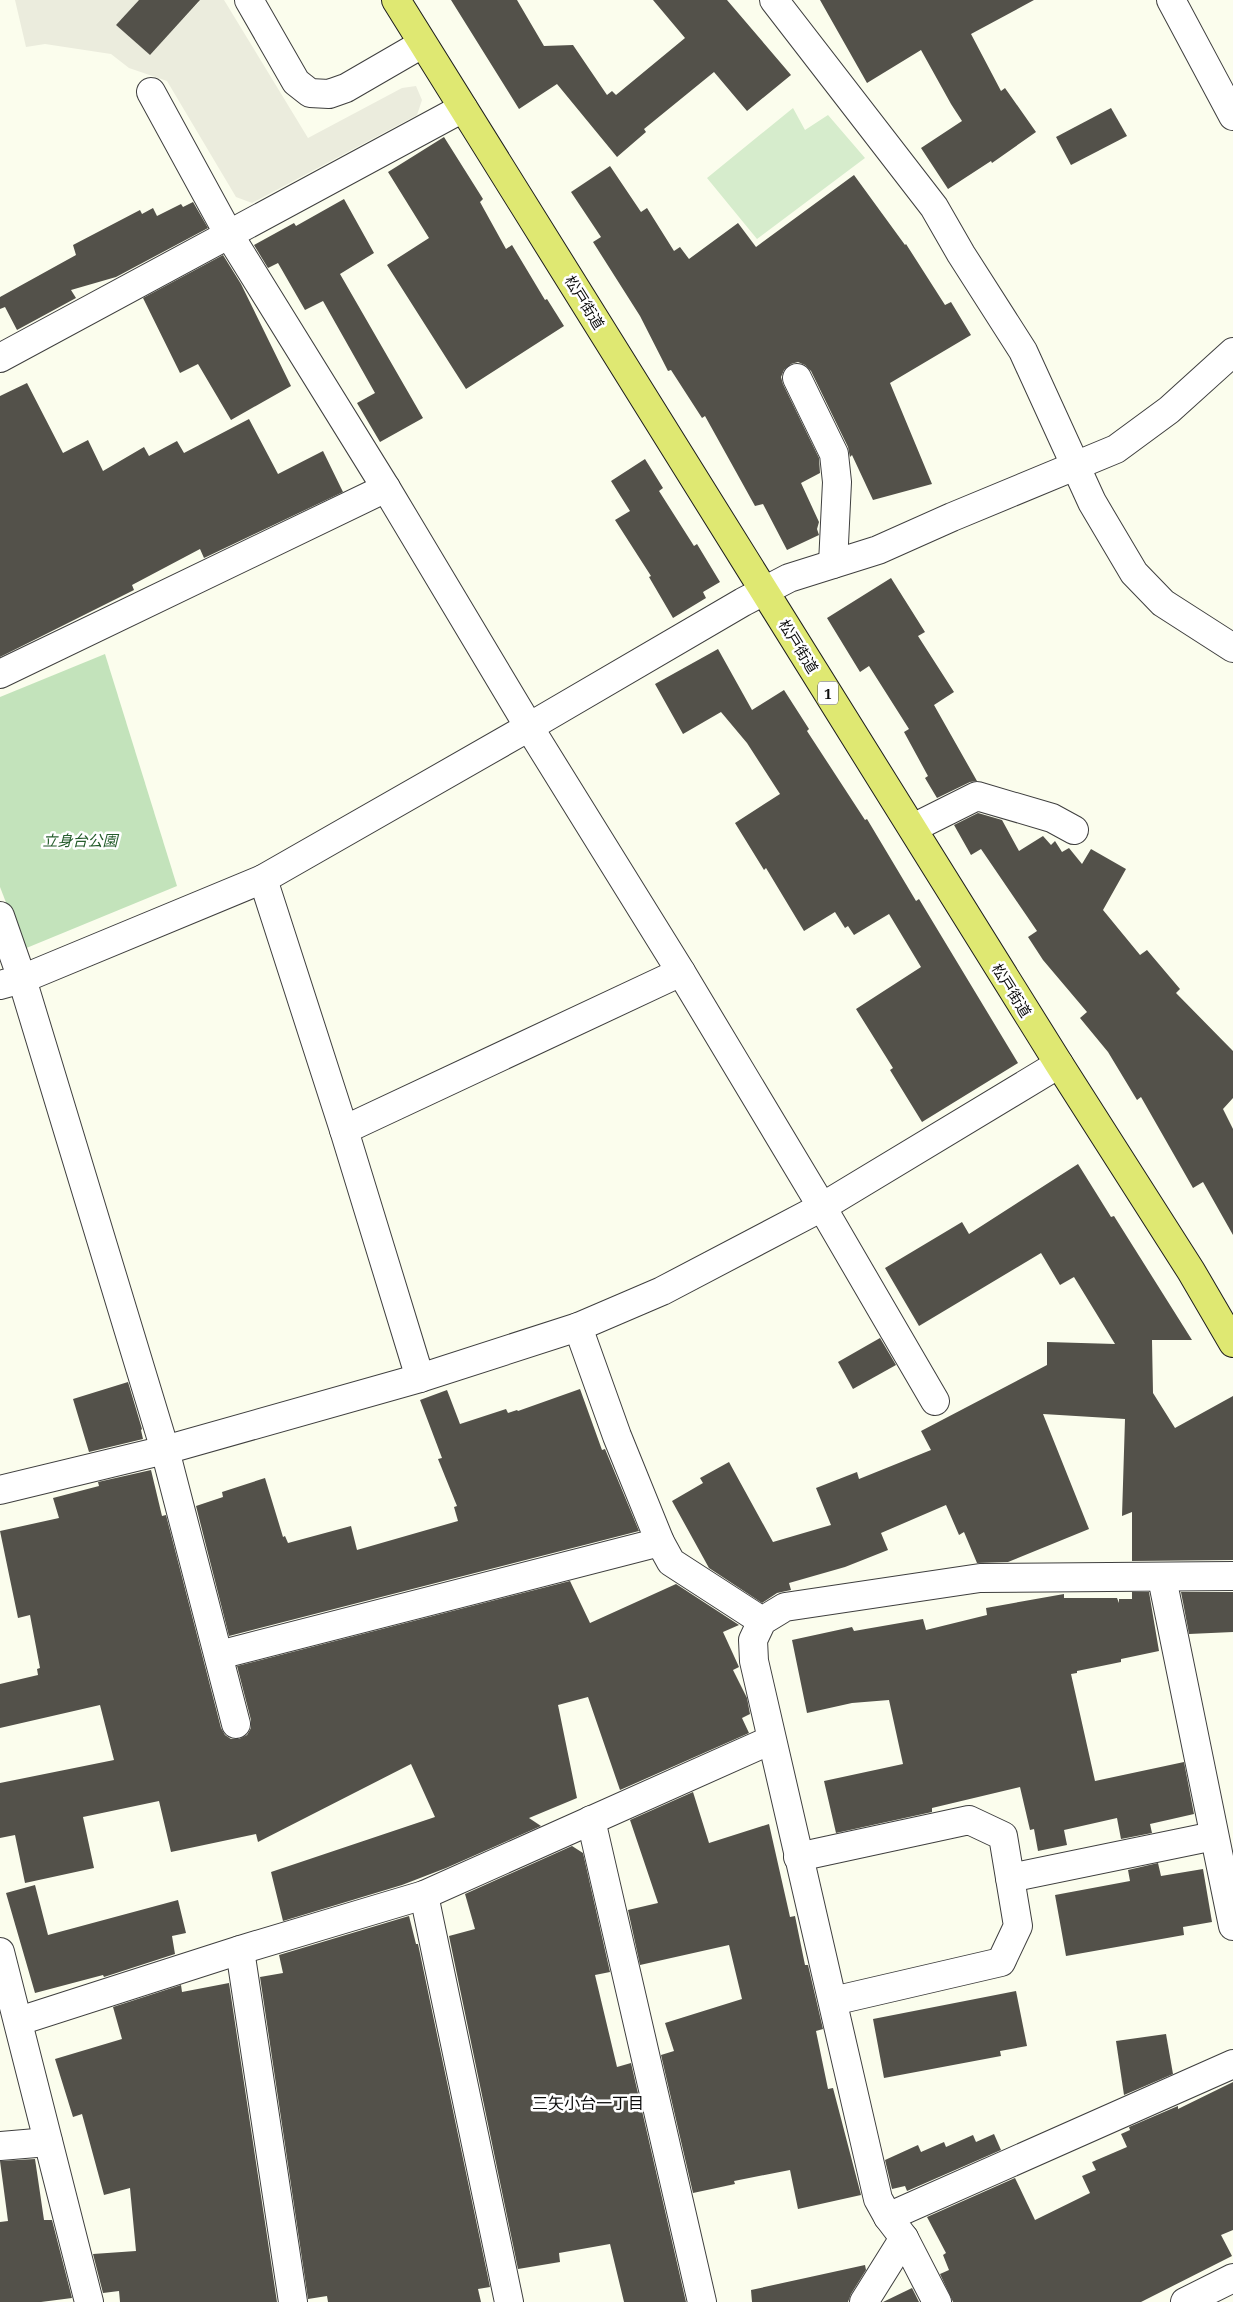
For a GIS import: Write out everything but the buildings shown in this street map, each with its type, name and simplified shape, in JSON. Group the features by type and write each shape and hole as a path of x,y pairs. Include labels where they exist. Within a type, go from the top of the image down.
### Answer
{"main road":[{"name":"松戸街道","path":"396,0 1233,1342"}],"street":[{"path":"248,0 296,82 310,93 329,94 346,88 422,44"},
{"path":"774,0 934,207 961,254 1024,351 1092,502 1134,573 1163,603 1233,648"},
{"path":"1171,0 1233,116"},
{"path":"151,92 228,233 386,488 529,727 681,972 822,1207 935,1401"},
{"path":"0,358 462,108"},
{"path":"11,982 264,879 764,590 789,578 878,550 1076,466 1123,443 1169,410 1233,352"},
{"path":"796,378 834,454 837,482 833,564"},
{"path":"0,674 386,488"},
{"path":"913,828 978,796 1052,818 1074,830"},
{"path":"264,879 420,1378"},
{"path":"0,916 11,982 166,1450 220,1655 236,1724"},
{"path":"344,1130 681,972"},
{"path":"0,1490 166,1450 420,1378 578,1327 662,1291 822,1207 1059,1064"},
{"path":"578,1327 617,1436 666,1552 762,1621"},
{"path":"220,1655 666,1552"},
{"path":"937,2302 878,2199 771,1740 754,1661 754,1640 762,1621 785,1607 980,1578 1233,1576"},
{"path":"1162,1578 1233,1926"},
{"path":"19,2021 240,1950 424,1895 771,1740"},
{"path":"591,1820 702,2302"},
{"path":"798,1857 969,1820 1003,1836 1018,1926 1001,1962 833,2002"},
{"path":"1010,1878 1214,1836"},
{"path":"424,1895 510,2302"},
{"path":"240,1950 293,2302"},
{"path":"0,1952 89,2302"},
{"path":"864,2302 896,2228 1233,2064"},
{"path":"0,2146 48,2142"},
{"path":"1185,2302 1233,2278"}],"green space":[{"path":"793,108 805,130 828,115 865,158 757,239 707,178"},
{"name":"立身台公園","path":"105,654 177,886 24,949 0,887 0,697"}],"shaded area":[{"path":"15,0 139,0 116,25 150,55 199,2 197,0 224,0 308,138 402,88 416,86 422,100 417,115 252,203 236,197 167,81 129,68 111,54 45,44 26,47"}],"district":[{"name":"三矢小台一丁目","path":"588,2103"}]}
